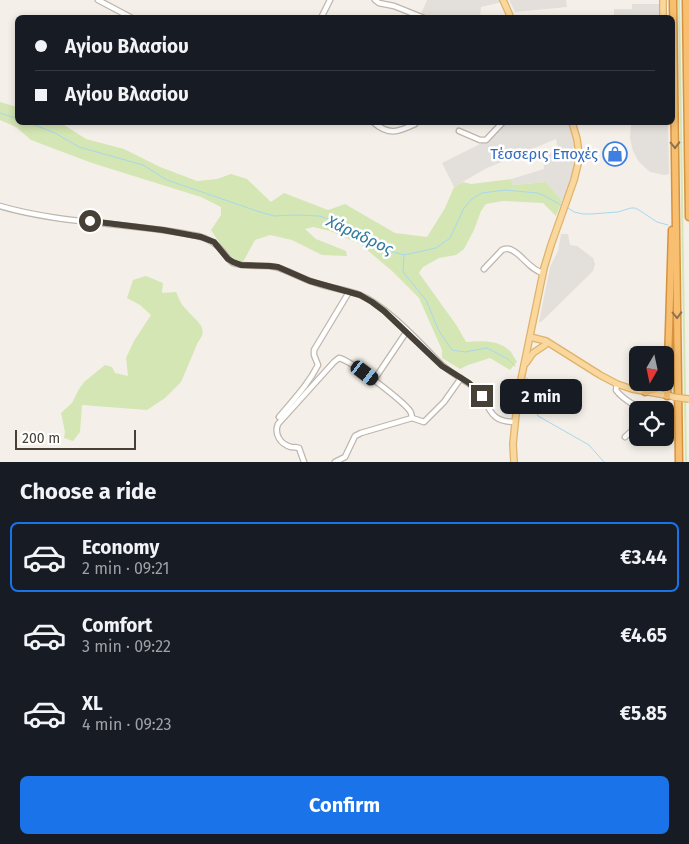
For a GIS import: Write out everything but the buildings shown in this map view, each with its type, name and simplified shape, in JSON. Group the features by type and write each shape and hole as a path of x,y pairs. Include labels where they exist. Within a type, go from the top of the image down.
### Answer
{"highway":[{"path":"673,0 673,15"},
{"path":"686,0 689,216"},
{"path":"675,119 679,462"},
{"path":"669,346 672,221 676,179"},
{"path":"688,180 689,184"},
{"path":"670,391 670,396"}],"main road":[{"path":"503,0 510,15"},
{"path":"663,0 663,15"},
{"path":"514,462 513,444 518,394 543,274 577,170 578,149 574,125"},
{"path":"529,340 554,346"},
{"path":"529,340 546,341 617,384 645,392 689,399"},
{"path":"524,367 534,353 545,345"}],"street":[{"path":"98,0 126,15"},
{"path":"322,15 330,0"},
{"path":"375,0 416,15"},
{"path":"377,125 382,129 393,132 412,125"},
{"path":"459,131 480,140 486,140 500,125"},
{"path":"0,206 35,214 163,230 201,237 214,242 228,259 241,265 278,267 310,281 360,295 384,311 442,366 478,390 492,415 507,422 515,422"},
{"path":"484,270 502,250 508,248 533,270 543,274"},
{"path":"279,417 303,390 315,371 318,365 314,350 349,292"},
{"path":"374,380 407,331"},
{"path":"304,462 299,448 289,447 282,442 277,437 276,429 278,424 339,358 343,358 374,380 408,409 412,418"},
{"path":"335,462 345,457 355,436 361,433 412,418 424,422 444,402 461,378"},
{"path":"617,384 616,390 618,393 629,402"},
{"path":"625,437 629,433"}],"shaded area":[{"path":"427,0 501,0 502,2 481,7 480,15 421,14"},
{"path":"509,0 566,0 567,7 515,12"},
{"path":"632,4 659,4 660,15 614,15 614,9 632,9"},
{"path":"503,125 570,125 577,152 573,179 562,201 546,182 513,185 511,179 544,169 543,154 558,150 556,139 485,169 454,187 442,163 488,140"},
{"path":"631,125 668,125 669,174 664,175 650,172 639,162 633,151 630,138"},
{"path":"561,234 568,234 570,245 577,246 593,258 595,264 593,271 539,322 550,267 558,251"}],"green space":[{"path":"678,0 680,0 687,462 685,461"},
{"path":"0,102 15,106 15,125 64,125 86,139 124,149 160,167 197,181 217,179 231,174 247,179 271,202 284,193 328,210 345,204 395,233 427,237 445,208 454,187 463,182 471,184 511,179 513,185 546,182 562,201 556,216 543,203 503,201 486,204 464,249 456,255 439,258 423,267 419,273 457,326 466,342 490,342 501,345 511,352 517,362 510,370 490,358 460,369 442,358 442,350 419,298 392,271 360,244 330,231 313,227 305,229 316,239 346,251 347,256 322,255 292,240 270,235 255,240 243,262 235,260 220,244 211,230 221,215 221,207 201,197 92,163 31,140 16,127 0,120"},
{"path":"674,246 677,392 671,391 674,391 674,346 672,346"},
{"path":"146,276 163,283 162,293 176,292 183,306 202,328 202,337 198,342 181,382 165,398 147,410 82,405 80,432 73,441 64,438 65,432 61,413 72,403 84,382 105,365 112,367 115,373 128,376 126,358 134,341 151,315 140,305 127,298 133,280"}],"waterway":[{"name":"Χάραδρος","path":"0,113 15,118"},
{"name":"Χάραδρος","path":"35,125 55,133 79,147 143,165 167,180 257,211 274,216 319,216 345,224 390,251 404,255 436,248 450,238 464,208 472,199 482,193 505,190 537,193 561,205"},
{"name":"Χάραδρος","path":"568,208 583,214 618,212 635,208 657,222 668,225"},
{"path":"404,255 403,272 426,300 439,331 452,350 465,352 487,348 508,359 515,366"},
{"path":"527,378 530,381 532,404 538,416 589,445 604,462"}],"place":[{"name":"Τέσσερις Εποχές","path":"615,154"}],"route":[{"path":"90,221 184,233 201,237 214,242 228,259 241,265 278,267 323,286 360,295 401,325 442,366 469,383 482,396"}]}
